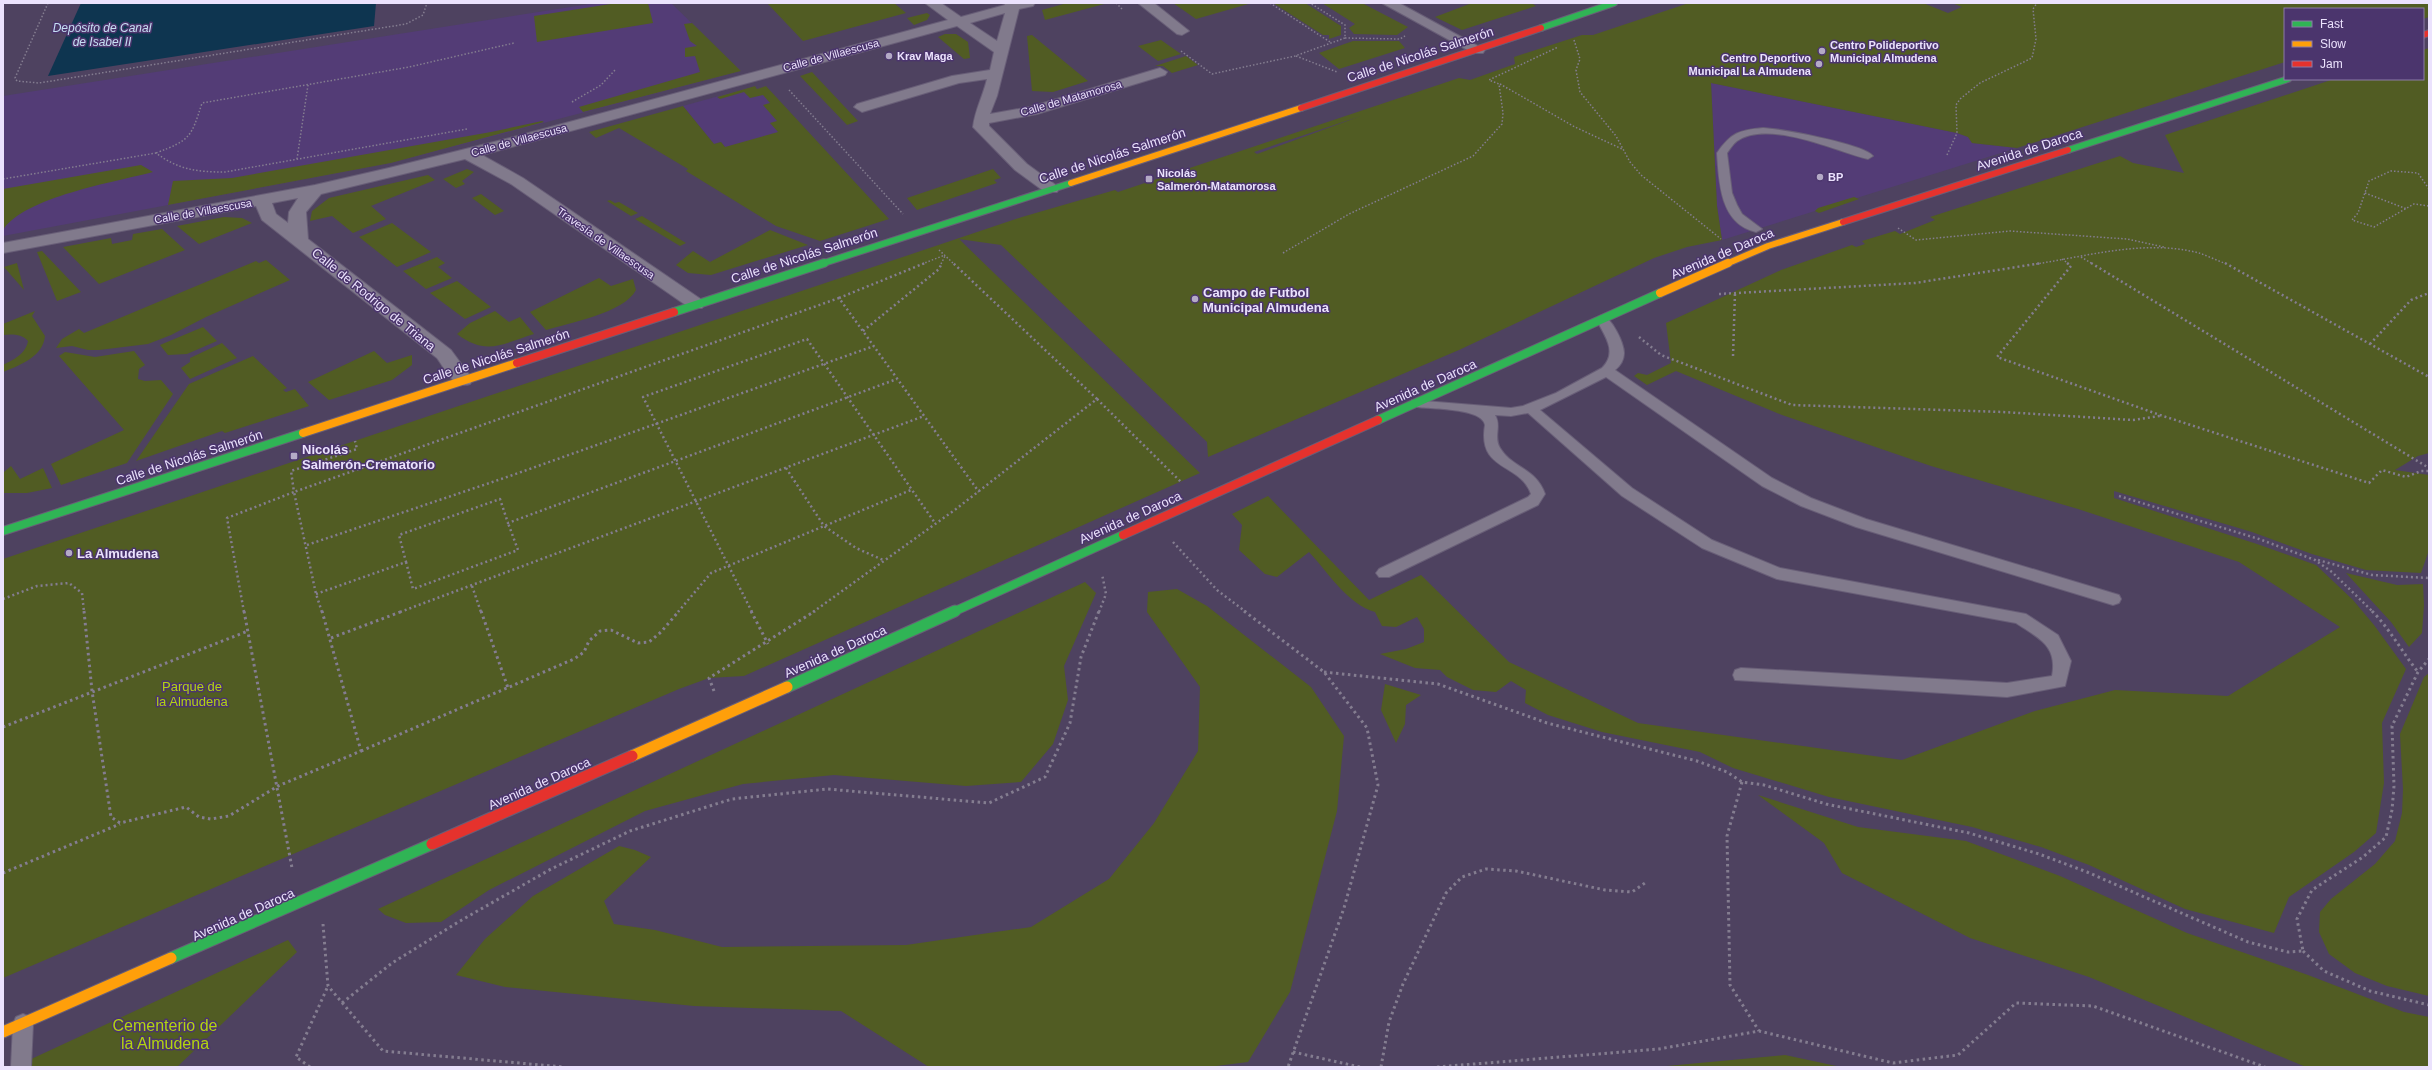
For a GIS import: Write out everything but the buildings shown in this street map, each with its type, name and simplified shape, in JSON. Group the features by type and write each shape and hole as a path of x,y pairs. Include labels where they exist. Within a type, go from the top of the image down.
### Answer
{"street":[{"path":"932,3 956,21 1002,50"},
{"name":"Calle de Villaescusa","path":"3,248 315,190 468,154 1012,5 1028,3"},
{"path":"1145,3 1182,31"},
{"path":"1389,3 1478,50"},
{"name":"Calle de Nicolás Salmerón","path":"3,531 1478,50 1614,3"},
{"path":"1012,5 996,73 981,120 981,127 986,134 1021,167 1051,189"},
{"name":"Calle de Matamorosa","path":"981,120 1038,109 1160,72"},
{"path":"862,107 957,79 996,73"},
{"name":"Avenida de Daroca","path":"3,1032 723,716 1740,257 1768,246 2285,80"},
{"name":"Travesía de Villaescusa","path":"515,142 503,158 503,163 517,182"},
{"name":"Travesía de Villaescusa","path":"468,154 517,182 696,304"},
{"name":"Calle de Rodrigo de Triana","path":"299,239 295,215 303,201 315,190"},
{"name":"Calle de Rodrigo de Triana","path":"263,200 268,216 444,354 463,380"}],"lane":[{"path":"1756,229 1738,216 1731,206 1726,193 1722,153 1732,138 1743,133 1772,132 1832,144 1868,156"},
{"path":"1417,404 1511,412 1531,408 1607,371 1615,364 1618,352 1602,319"},
{"path":"1607,371 1767,482 1806,502 1861,523 2113,599"},
{"path":"1531,408 1626,492 1707,544 1776,573 1881,594 2020,618 2052,639 2063,661 2059,681 2007,690 1741,675"},
{"path":"1384,574 1533,501 1538,494 1537,488 1530,480 1501,457 1492,447 1489,435 1493,427 1493,420 1487,414 1473,409"},
{"path":"21,1067 23,1024"}],"path":[{"path":"48,3 15,78 17,81 39,83 406,24 423,17 427,11 427,3"},
{"path":"1116,3 1126,12"},
{"path":"1270,3 1330,42"},
{"path":"1175,47 1212,74 1296,56 1330,42 1345,38 1346,25 1310,3"},
{"path":"1947,155 1957,134 1956,105 1960,99 1980,83 2032,58 2036,39 2033,9 2038,3"},
{"path":"1567,42 1573,37 1580,59 1576,70 1580,92 1616,136 1630,162 1641,175 1740,257"},
{"path":"3,179 156,153 184,142 192,135 202,103 409,67 514,43"},
{"path":"1560,46 1547,54 1489,80 1500,84 1539,105 1578,129 1622,149"},
{"path":"1296,56 1338,73"},
{"path":"570,103 601,85 616,69"},
{"path":"771,70 920,231 1097,399 1199,500"},
{"path":"1283,253 1349,214 1434,176 1473,156 1502,124 1503,113 1500,84"},
{"path":"297,159 308,85"},
{"path":"156,153 175,167 185,171 225,172 469,128"},
{"path":"2429,189 2418,173 2391,171 2369,181 2358,213 2352,220 2374,227 2414,204 2429,206"},
{"path":"2365,193 2407,209"},
{"path":"1874,212 1916,240 2010,231 2127,239 2168,248 2199,252 2229,265 2429,377"},
{"path":"1688,280 1711,294 1915,282 2080,256 2140,248 2168,248"},
{"path":"292,868 278,786 227,518 294,492 839,298 945,255"},
{"path":"863,331 939,269 945,255"},
{"path":"2080,256 2429,469"},
{"path":"2062,259 2071,266 1997,357 2160,416 2369,483 2382,470 2406,477 2429,469"},
{"path":"1734,356 1735,293"},
{"path":"2370,344 2411,300 2429,293"},
{"path":"839,298 978,492"},
{"path":"1638,336 1661,355 1792,405 2003,412 2133,420 2160,416"},
{"path":"768,644 674,461 643,397 807,339 825,363 872,435 935,523"},
{"path":"307,545 510,476 874,346"},
{"path":"508,523 897,379"},
{"path":"716,697 709,678 768,644 978,492 1097,399"},
{"path":"331,638 924,416"},
{"path":"354,438 357,449 291,471 294,492 307,545 316,594 331,638 361,751"},
{"path":"786,468 824,526 856,548 883,561"},
{"path":"3,873 120,823 186,807 199,817 230,816 278,786 574,659 584,652 589,641 600,631 611,630 638,643 649,642 661,632 710,573 911,490"},
{"path":"2120,496 2259,539 2315,560 2372,575 2429,578"},
{"path":"500,499 518,550 413,589 406,562 399,535 500,499"},
{"path":"1171,540 1217,590 1324,672 1367,728 1378,785 1344,908 1288,1067"},
{"path":"2315,560 2332,572 2385,624 2400,650 2418,672"},
{"path":"316,594 406,562"},
{"path":"342,1003 392,963 460,921 551,869 630,831 732,799 827,789 989,803 1045,777 1070,723 1081,657 1106,594 1101,572"},
{"path":"3,599 37,586 69,583 82,593 92,691 111,817 120,823"},
{"path":"472,586 508,688"},
{"path":"3,726 248,631"},
{"path":"2429,659 2418,672 2392,726 2394,786 2392,810 2386,837 2363,857 2312,890 2297,919 2303,951 2324,971 2370,991 2429,1006"},
{"path":"1324,672 1438,684 1547,723 1697,761 1727,772 1742,782 1764,785 1826,804 1969,832 2039,854 2087,872 2248,942 2288,952 2303,951"},
{"path":"1742,782 1727,836 1730,985 1759,1031"},
{"path":"1381,1067 1389,1022 1403,984 1446,893 1462,877 1486,869 1516,871 1605,890 1632,892 1645,883"},
{"path":"310,1067 296,1057 328,986 323,917"},
{"path":"328,986 383,1051 564,1067"},
{"path":"1437,1067 1659,1049 1759,1031 1893,1063 1958,1055 2016,1003 2093,1006 2265,1067"},
{"path":"1293,1052 1360,1067"}],"shaded area":[{"path":"596,3 671,3 741,71 391,163 3,236 3,96"},
{"name":"BP","path":"1711,83 1957,133 1968,137 1972,143 2017,148 1722,240 1717,206"},
{"path":"755,86 757,89 766,86 816,141 739,164 721,142 714,144 683,106"}],"green space":[{"path":"617,3 648,3 653,23 537,42 534,16"},
{"path":"767,3 894,3 906,13 803,41"},
{"path":"1067,3 1108,3 1045,20 1042,10"},
{"path":"1173,3 1252,3 1196,19"},
{"path":"1273,3 1305,3 1341,26 1341,35 1329,39 1329,35 1323,35"},
{"path":"1322,3 1362,3 1408,27 1397,35 1354,34 1349,28 1355,24"},
{"path":"1472,3 1536,3 1533,4 1536,6 1462,30 1435,17"},
{"name":"Parque de la Almudena","path":"1689,3 1923,3 1948,13 1962,7 1952,3 2429,3 2429,17 2424,19 2424,8 2284,8 2284,62 2017,148 1972,143 1968,137 1957,133 1711,83 1717,206 1722,240 1687,247 1654,258 1459,350 1208,457 1207,442 1001,245 959,239 1200,473 744,676 709,678 679,689 3,978 3,559 1022,217 1115,190 1118,192 1459,78 1470,80 1515,64 1514,57 1582,35 1593,35","holes":["1361,116 1257,154 1254,152"]},
{"path":"927,13 930,15 927,20 914,25 907,18"},
{"path":"692,23 741,71 583,112 579,107 700,72 695,56 685,57 685,48 697,46 690,41 684,24"},
{"path":"945,34 956,34 968,42 970,58 964,59 938,37"},
{"path":"1032,35 1088,81 1053,92 1032,91 1027,36"},
{"path":"1161,40 1181,54 1158,61 1138,46"},
{"path":"1353,41 1399,41 1405,48 1339,69 1319,53"},
{"path":"2429,48 2429,453 2418,456 2395,470 2429,475 2429,550 2421,573 2366,570 2312,554 2252,532 2114,491 2114,498 2257,544 2316,565 2353,600 2374,625 2406,669 2382,723 2384,783 2376,833 2354,852 2289,897 2274,933 2185,909 2089,865 2041,847 1972,827 1829,797 1733,768 1700,752 1602,732 1548,715 1525,703 1526,690 1511,681 1496,692 1473,690 1447,677 1440,670 1415,668 1380,654 1406,649 1424,642 1424,629 1417,617 1396,627 1382,626 1375,612 1365,608 1347,595 1309,552 1277,577 1265,574 1239,550 1242,525 1232,514 1268,496 1369,600 1421,575 1509,662 1638,723 1902,760 2035,711 2115,690 2228,696 2340,627 2239,562 2078,509 1931,466 1782,415 1676,371 1647,385 1634,376 1638,373 1647,375 1671,363 1666,323 1781,270 1852,245 1856,247 1865,244 1862,241 1895,231 1900,234 1935,220 1930,217 2120,156 2133,163 2184,173 2165,135 2331,80 2424,80 2424,50"},
{"path":"1186,56 1198,65 1172,73 1163,66 1155,66"},
{"path":"812,72 858,121 847,125 800,76"},
{"path":"755,86 757,89 766,86 889,219 820,241 776,226 686,171 688,169 619,128 596,138 589,132 683,106 714,144 721,142 725,147 778,132 770,123 777,121 763,105 770,103 763,95 750,98 744,92 720,99 717,97"},
{"path":"542,121 544,122 391,163 168,205 173,181 232,178 491,132"},
{"path":"141,165 153,172 94,186 50,200 30,208 14,218 3,230 3,189"},
{"path":"467,169 474,172 462,181 465,184 456,188 443,179"},
{"path":"993,169 1001,178 994,180 997,183 917,210 907,198"},
{"path":"428,175 435,180 371,206 386,219 353,233 332,216 310,221 312,211 329,198"},
{"path":"481,194 504,211 495,215 472,198"},
{"path":"1854,197 1859,199 1819,213 1815,211 1818,208"},
{"path":"610,200 615,203 619,202 638,213 631,216 607,201"},
{"path":"642,216 686,243 680,246 635,219"},
{"path":"224,217 242,218 252,223 199,244 177,226"},
{"path":"392,223 431,252 397,267 359,237"},
{"path":"162,229 185,250 99,284 63,247 111,238 112,244 132,240 133,234"},
{"path":"770,230 808,245 711,275 688,273 676,265 693,251 710,262"},
{"path":"42,251 81,292 57,301 37,252"},
{"path":"437,257 445,263 438,267 452,278 426,289 403,271"},
{"path":"266,260 290,280 206,317 171,335 148,344 99,350 88,350 72,346 56,348 62,339 79,329 84,333 256,261 259,263"},
{"path":"17,263 24,290 4,267"},
{"path":"599,278 611,286 633,279 636,290 630,298 608,311 546,330 530,312"},
{"path":"457,281 491,307 465,319 430,293"},
{"path":"35,311 32,316 45,336 40,350 30,359 3,372 3,365 15,359 22,353 27,346 28,341 20,336 3,335 3,324"},
{"path":"495,311 509,322 520,317 534,334 503,344 486,346 477,345 467,341 457,334 470,323"},
{"path":"203,327 217,341 187,354 168,355 160,345"},
{"path":"222,343 237,358 190,379 181,368 190,362 190,358"},
{"path":"134,351 145,365 139,369 138,379 145,381 161,380 173,394 127,463 61,485 51,464 124,430 59,356 65,352 95,357"},
{"path":"374,351 387,363 412,355 412,365 392,380 329,400 308,382"},
{"path":"253,356 287,388 283,390 286,392 295,389 309,406 225,433 222,431 136,461 189,384"},
{"path":"11,466 20,479 43,468 52,488 27,493 3,493 3,473"},
{"path":"2346,573 2397,585 2423,584 2424,605 2422,633 2409,647 2391,622"},
{"path":"1085,582 1096,593 1064,666 1068,700 1053,744 1021,782 966,786 834,775 743,784 645,811 489,890 441,922 406,923 385,915 378,909"},
{"path":"1177,589 1207,606 1311,687 1344,736 1337,811 1290,992 1248,1062 1208,1067 929,1067 841,1011 694,1006 505,987 456,975 485,939 533,896 619,846 635,850 651,857 604,901 614,924 655,930 722,947 906,945 1031,927 1109,879 1154,823 1198,751 1200,687 1147,612 1148,592"},
{"path":"2429,673 2429,996 2387,986 2355,973 2329,954 2319,932 2320,912 2331,899 2375,864 2395,841 2402,813 2403,789 2400,734 2424,677"},
{"path":"1385,684 1421,695 1406,705 1405,724 1396,743 1381,710"},
{"path":"1758,795 1858,827 1966,841 2060,876 2187,933 2308,975 2404,1012 2429,1017 2429,1067 2306,1067 2089,977 1970,938 1842,873 1824,843"},
{"name":"Cementerio de la Almudena","path":"288,940 297,952 177,1067 14,1067"},
{"path":"1785,1055 1841,1067 1656,1067"}],"water":[{"name":"Depósito de Canal de Isabel II","path":"81,3 376,3 374,26 48,76"}],"traffic: fast":[{"path":"1541,28 1614,3"},
{"path":"2068,150 2285,80"},
{"path":"674,312 1071,183"},
{"path":"1378,420 1660,293"},
{"path":"3,531 303,433"},
{"path":"787,687 1123,535"},
{"path":"171,958 432,844"}],"traffic: slow":[{"path":"1071,183 1301,108"},
{"path":"1660,293 1768,246 1843,222"},
{"path":"303,433 517,363"},
{"path":"632,756 787,687"},
{"path":"3,1032 171,958"}],"traffic: jam":[{"path":"1301,108 1541,28"},
{"path":"2424,35 2429,33"},
{"path":"1843,222 2068,150"},
{"path":"517,363 674,312"},
{"path":"1123,535 1378,420"},
{"path":"432,844 632,756"}],"place":[{"name":"Centro Polideportivo Municipal Almudena","path":"1822,51"},
{"name":"Krav Maga","path":"889,56"},
{"name":"Centro Deportivo Municipal La Almudena","path":"1819,64"},
{"name":"BP","path":"1820,177"},
{"name":"Nicolás Salmerón-Matamorosa","path":"1149,179"},
{"name":"Campo de Futbol Municipal Almudena","path":"1195,299"},
{"name":"Nicolás Salmerón-Crematorio","path":"294,456"},
{"name":"La Almudena","path":"69,553"}]}
